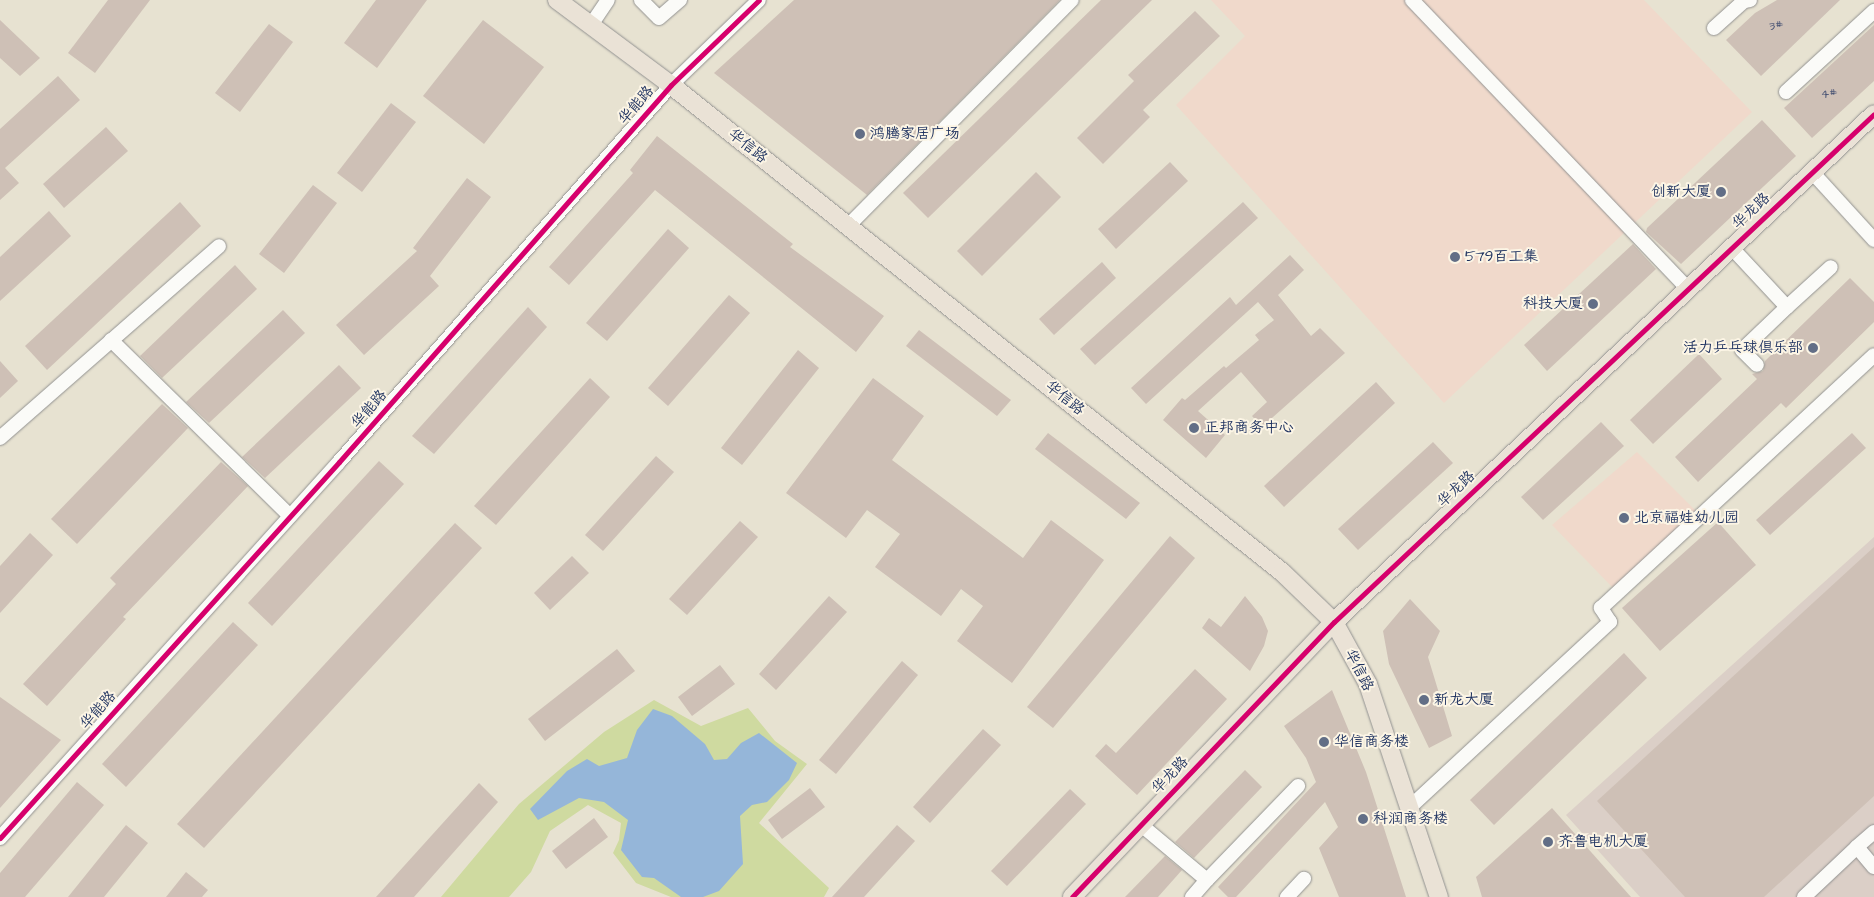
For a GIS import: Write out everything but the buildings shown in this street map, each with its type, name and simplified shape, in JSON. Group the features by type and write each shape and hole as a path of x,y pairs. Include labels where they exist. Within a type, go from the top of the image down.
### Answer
{"main road":[{"name":"华信路","path":"557,0 671,84 1282,572 1334,622 1368,684 1439,897"},
{"name":"华龙路","path":"1072,897 1334,622 1874,114"}],"street":[{"path":"591,25 608,0"},
{"path":"641,0 659,18 680,0"},
{"name":"华能路","path":"0,838 290,516 671,84 759,0"},
{"path":"848,226 1072,0"},
{"path":"1412,0 1687,288"},
{"path":"1714,28 1744,1 1750,0"},
{"path":"1868,0 1874,6"},
{"path":"1786,92 1874,11"},
{"path":"1812,172 1874,240"},
{"path":"0,438 219,246"},
{"path":"1731,248 1787,307"},
{"path":"1757,365 1742,350 1831,267"},
{"path":"111,340 290,516"},
{"path":"1409,808 1610,622 1601,608 1874,355"},
{"path":"1192,897 1298,786"},
{"path":"1140,824 1207,880"},
{"path":"1804,897 1874,832"},
{"path":"1857,847 1874,867"},
{"path":"1287,897 1304,879"}],"shaded area":[{"name":"579百工集","path":"1211,0 1644,0 1752,112 1444,403 1176,105 1245,36"},
{"name":"北京福娃幼儿园","path":"1637,452 1696,511 1613,588 1552,525"},
{"path":"1874,537 1874,897 1640,897 1566,815"}],"green space":[{"path":"654,700 701,726 748,708 775,741 807,764 759,823 829,888 824,897 671,897 636,883 613,853 619,840 621,823 588,805 550,831 531,872 509,897 441,897 519,804 604,732"}],"water":[{"path":"653,709 672,716 705,744 714,760 727,759 741,743 759,733 797,763 789,780 767,802 752,805 740,816 743,864 719,891 703,897 681,897 654,878 642,877 621,850 628,820 604,802 579,798 538,820 530,809 567,771 587,759 599,766 627,758 637,730"}],"cycle path":[{"path":"0,838 339,462 671,85 759,0"},
{"path":"1072,897 1334,622 1874,114"}],"place":[{"name":"鸿腾家居广场","path":"860,134"},
{"name":"创新大厦","path":"1721,192"},
{"name":"579百工集","path":"1455,257"},
{"name":"科技大厦","path":"1593,304"},
{"name":"活力乒乓球俱乐部","path":"1813,348"},
{"name":"正邦商务中心","path":"1194,428"},
{"name":"北京福娃幼儿园","path":"1624,518"},
{"name":"新龙大厦","path":"1424,700"},
{"name":"华信商务楼","path":"1324,742"},
{"name":"科润商务楼","path":"1363,819"},
{"name":"齐鲁电机大厦","path":"1548,842"}]}
